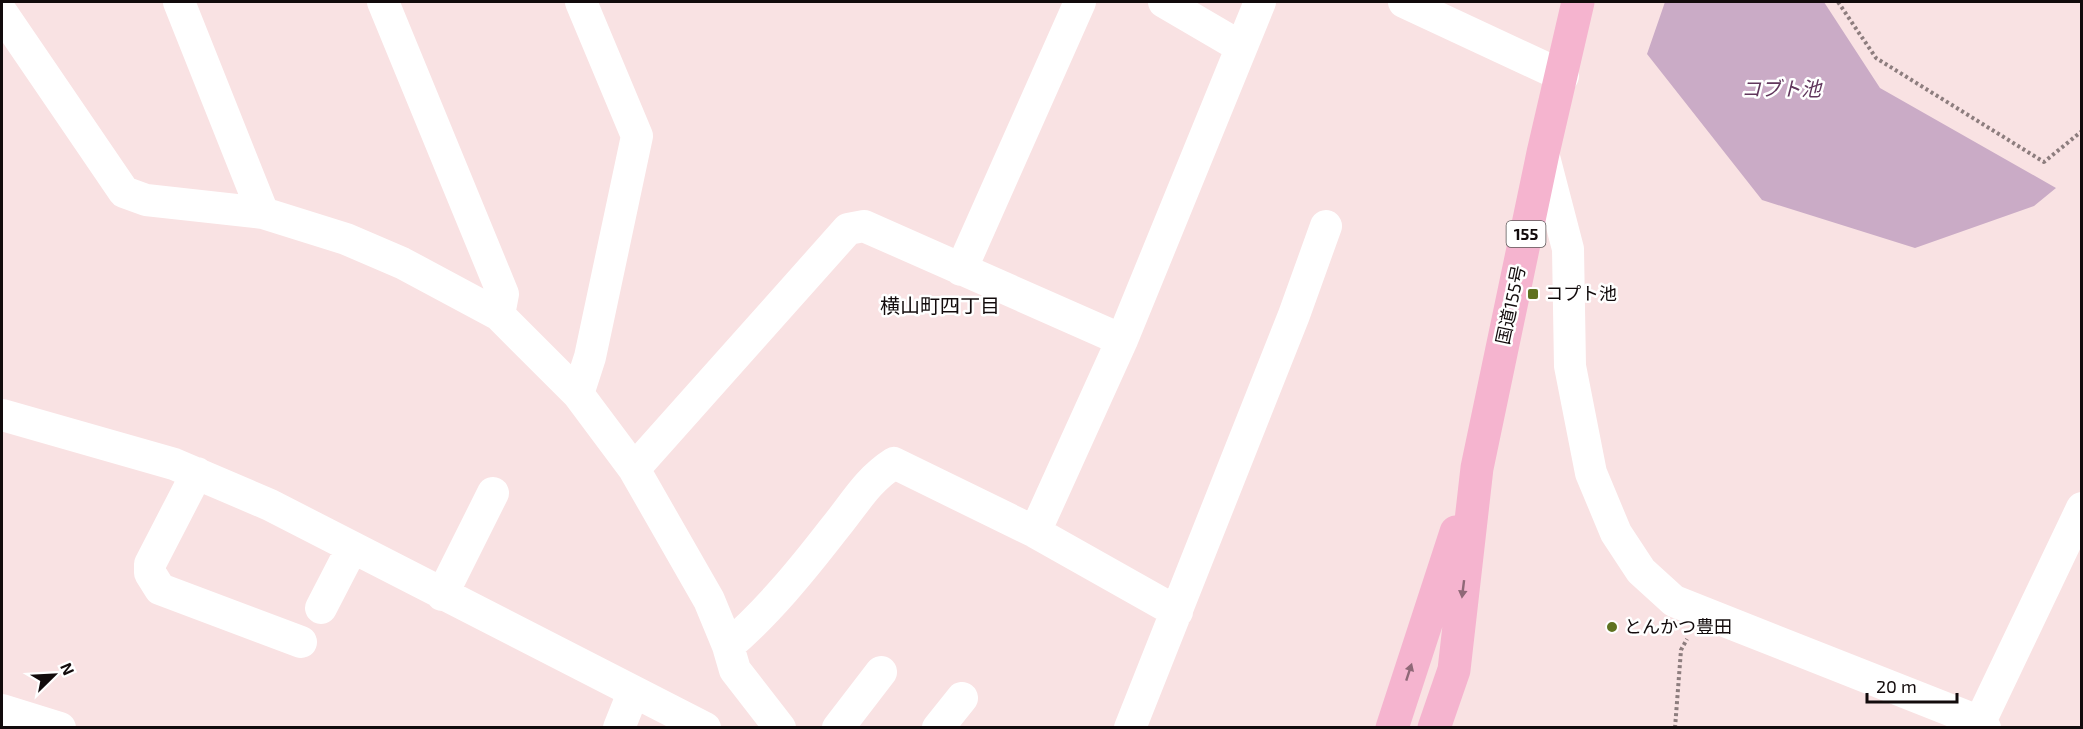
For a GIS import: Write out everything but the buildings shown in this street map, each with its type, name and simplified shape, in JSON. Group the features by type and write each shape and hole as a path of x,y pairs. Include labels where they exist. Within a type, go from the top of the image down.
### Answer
{"highway":[{"name":"国道155号","path":"1434,728 1454,670 1477,468 1543,153 1563,76 1578,2"},
{"name":"国道155号","path":"1392,728 1477,468"}],"street":[{"path":"178,2 263,213"},
{"path":"384,2 502,294 499,315"},
{"path":"578,394 590,357 637,136 581,2"},
{"path":"961,270 1080,2"},
{"path":"1164,2 1241,47"},
{"path":"1035,532 1122,340 1260,2"},
{"path":"1404,2 1563,76"},
{"path":"2,13 124,192 146,200 263,213 346,239 402,263 499,315 578,394 634,469 709,600 735,670 780,728"},
{"path":"1543,153 1568,249 1570,366 1591,473 1616,533 1641,571 1674,601 1965,716 1982,726 2082,508"},
{"path":"634,469 848,229 864,226 1122,340"},
{"path":"1130,728 1294,315 1326,226"},
{"path":"2,415 84,436 174,464 270,504 442,595 705,728"},
{"path":"728,646 749,628 810,558 875,476 894,463 1035,532 1177,612"},
{"path":"197,473 150,564 150,573 160,589 301,642"},
{"path":"442,595 493,493"},
{"path":"321,608 352,548"},
{"path":"838,728 881,672"},
{"path":"619,728 633,693"},
{"path":"938,728 962,698"},
{"path":"2,710 48,726"}],"path":[{"path":"1838,2 1876,58 2044,162 2082,131"},
{"path":"1675,728 1681,650 1700,611"}],"water":[{"name":"コブト池","path":"1665,2 1824,2 1880,88 2056,188 2034,206 1915,248 1762,200 1647,54"}],"place":[{"name":"コプト池","path":"1533,294"},
{"name":"とんかつ豊田","path":"1612,627"}],"district":[{"name":"横山町四丁目","path":"940,306"}]}
